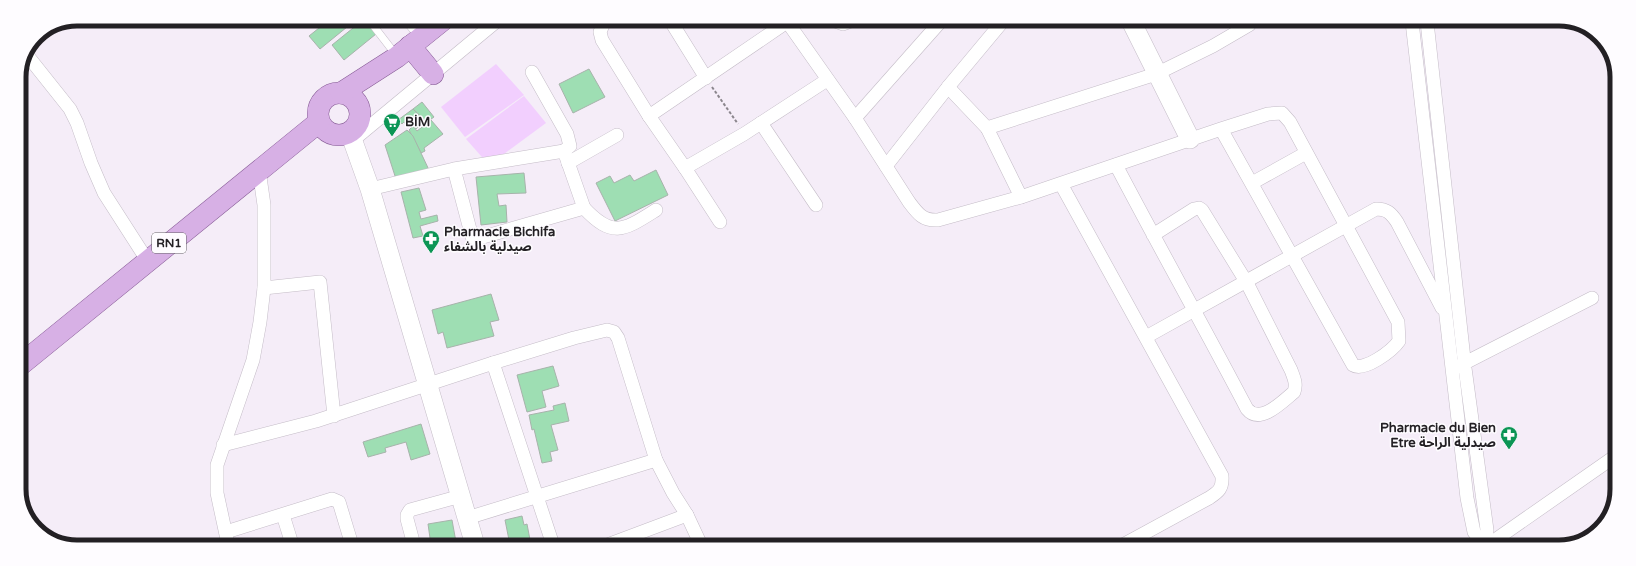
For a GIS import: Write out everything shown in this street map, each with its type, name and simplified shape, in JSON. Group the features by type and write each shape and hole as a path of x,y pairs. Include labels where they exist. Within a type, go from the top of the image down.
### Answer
{"main road":[{"path":"423,34 433,74"},
{"path":"341,93 352,97 361,113 358,124 351,137 332,134 322,127 319,122 318,110 324,100 335,94 341,93 423,34"},
{"path":"359,107 423,34"},
{"name":"RN1","path":"26,360 147,260 319,122"}],"street":[{"path":"474,540 370,189 351,137 433,74 491,26"},
{"path":"602,26 600,32 602,40 649,116 720,222"},
{"path":"674,26 706,78"},
{"path":"649,116 780,26"},
{"path":"790,26 855,118 912,207 925,219 938,220 1021,197 1221,128 1268,114 1282,113 1290,122 1398,322 1400,336 1396,345 1363,367 1358,368 1353,365 1221,128"},
{"path":"855,118 938,26"},
{"path":"886,166 948,87 999,26"},
{"path":"1133,26 1156,74 1190,138"},
{"path":"987,128 1156,74 1213,46 1247,26"},
{"path":"1412,26 1467,498 1474,532 1480,540"},
{"path":"1427,26 1465,364 1487,530 1486,540"},
{"path":"30,58 70,109 80,129 91,163 104,193 147,260"},
{"path":"532,72 567,134 570,146 566,157 584,208 597,222 616,229 635,224 656,210"},
{"path":"685,168 744,134 827,80"},
{"path":"948,87 987,128 1021,197"},
{"path":"761,123 816,205"},
{"path":"370,189 454,169 566,157 617,135"},
{"path":"1252,183 1306,153"},
{"path":"1116,165 1153,235 1195,310 1247,409 1251,414 1256,416 1262,415 1294,392 1296,387 1291,370 1247,282 1202,210 1198,208 1194,209 1153,235"},
{"path":"454,169 472,237 476,239 584,208"},
{"path":"259,170 264,205 264,288 253,360 217,465 217,493 227,538 283,515 327,500 336,500 342,507 351,540"},
{"path":"1061,184 1222,476 1223,483 1220,490 1209,498 1132,540"},
{"path":"1146,337 1376,209 1383,209 1390,213 1397,222 1435,292 1446,317"},
{"path":"264,288 320,282 334,416"},
{"path":"1452,370 1592,298"},
{"path":"223,445 334,416 493,363 574,338 611,330 618,338 656,460 673,493 687,515 699,540"},
{"path":"493,363 538,495 552,540"},
{"path":"467,518 656,460"},
{"path":"1495,540 1610,460"},
{"path":"412,540 406,519 406,514 410,510 460,496"},
{"path":"283,515 291,540"},
{"path":"621,540 687,515"}],"lane":[{"path":"392,26 423,34"},
{"path":"413,26 423,34"}],"path":[{"path":"706,78 744,134"}],"shaded area":[{"path":"496,64 524,95 465,137 441,107"},
{"path":"524,96 546,123 489,165 466,139"}],"building":[{"path":"322,26 347,27 320,49 309,36"},
{"path":"356,26 369,26 376,34 344,60 332,45"},
{"path":"589,69 605,97 573,113 559,84"},
{"path":"422,102 434,117 427,122 413,109"},
{"path":"413,109 425,121 416,129 411,123 407,126 404,122 402,124 398,120"},
{"path":"431,120 443,134 424,148 425,151 421,153 409,130 413,126 417,131"},
{"path":"407,130 413,136 429,170 396,179 385,145"},
{"path":"656,170 668,195 615,221 596,183 610,176 614,183 630,175 634,181"},
{"path":"524,173 526,193 497,194 499,206 506,205 507,222 481,225 476,177"},
{"path":"419,188 426,210 419,212 421,219 437,215 438,221 420,226 423,236 413,238 401,192"},
{"path":"491,294 499,320 490,322 494,336 447,348 443,332 438,334 432,310"},
{"path":"553,366 559,386 542,391 546,407 527,412 517,375"},
{"path":"565,403 569,421 551,425 558,450 550,452 552,461 542,463 529,415 554,410 553,406"},
{"path":"421,424 430,454 411,460 406,442 385,448 386,452 368,457 363,442"},
{"path":"522,516 524,525 527,524 530,540 509,540 505,520"},
{"path":"452,520 456,540 430,540 428,524"}],"place":[{"name":"BİM","path":"392,137"},
{"name":"Pharmacie Bichifa صيدلية بالشفاء","path":"431,254"},
{"name":"Pharmacie du Bien Etre صيدلية الراحة","path":"1509,450"}]}
